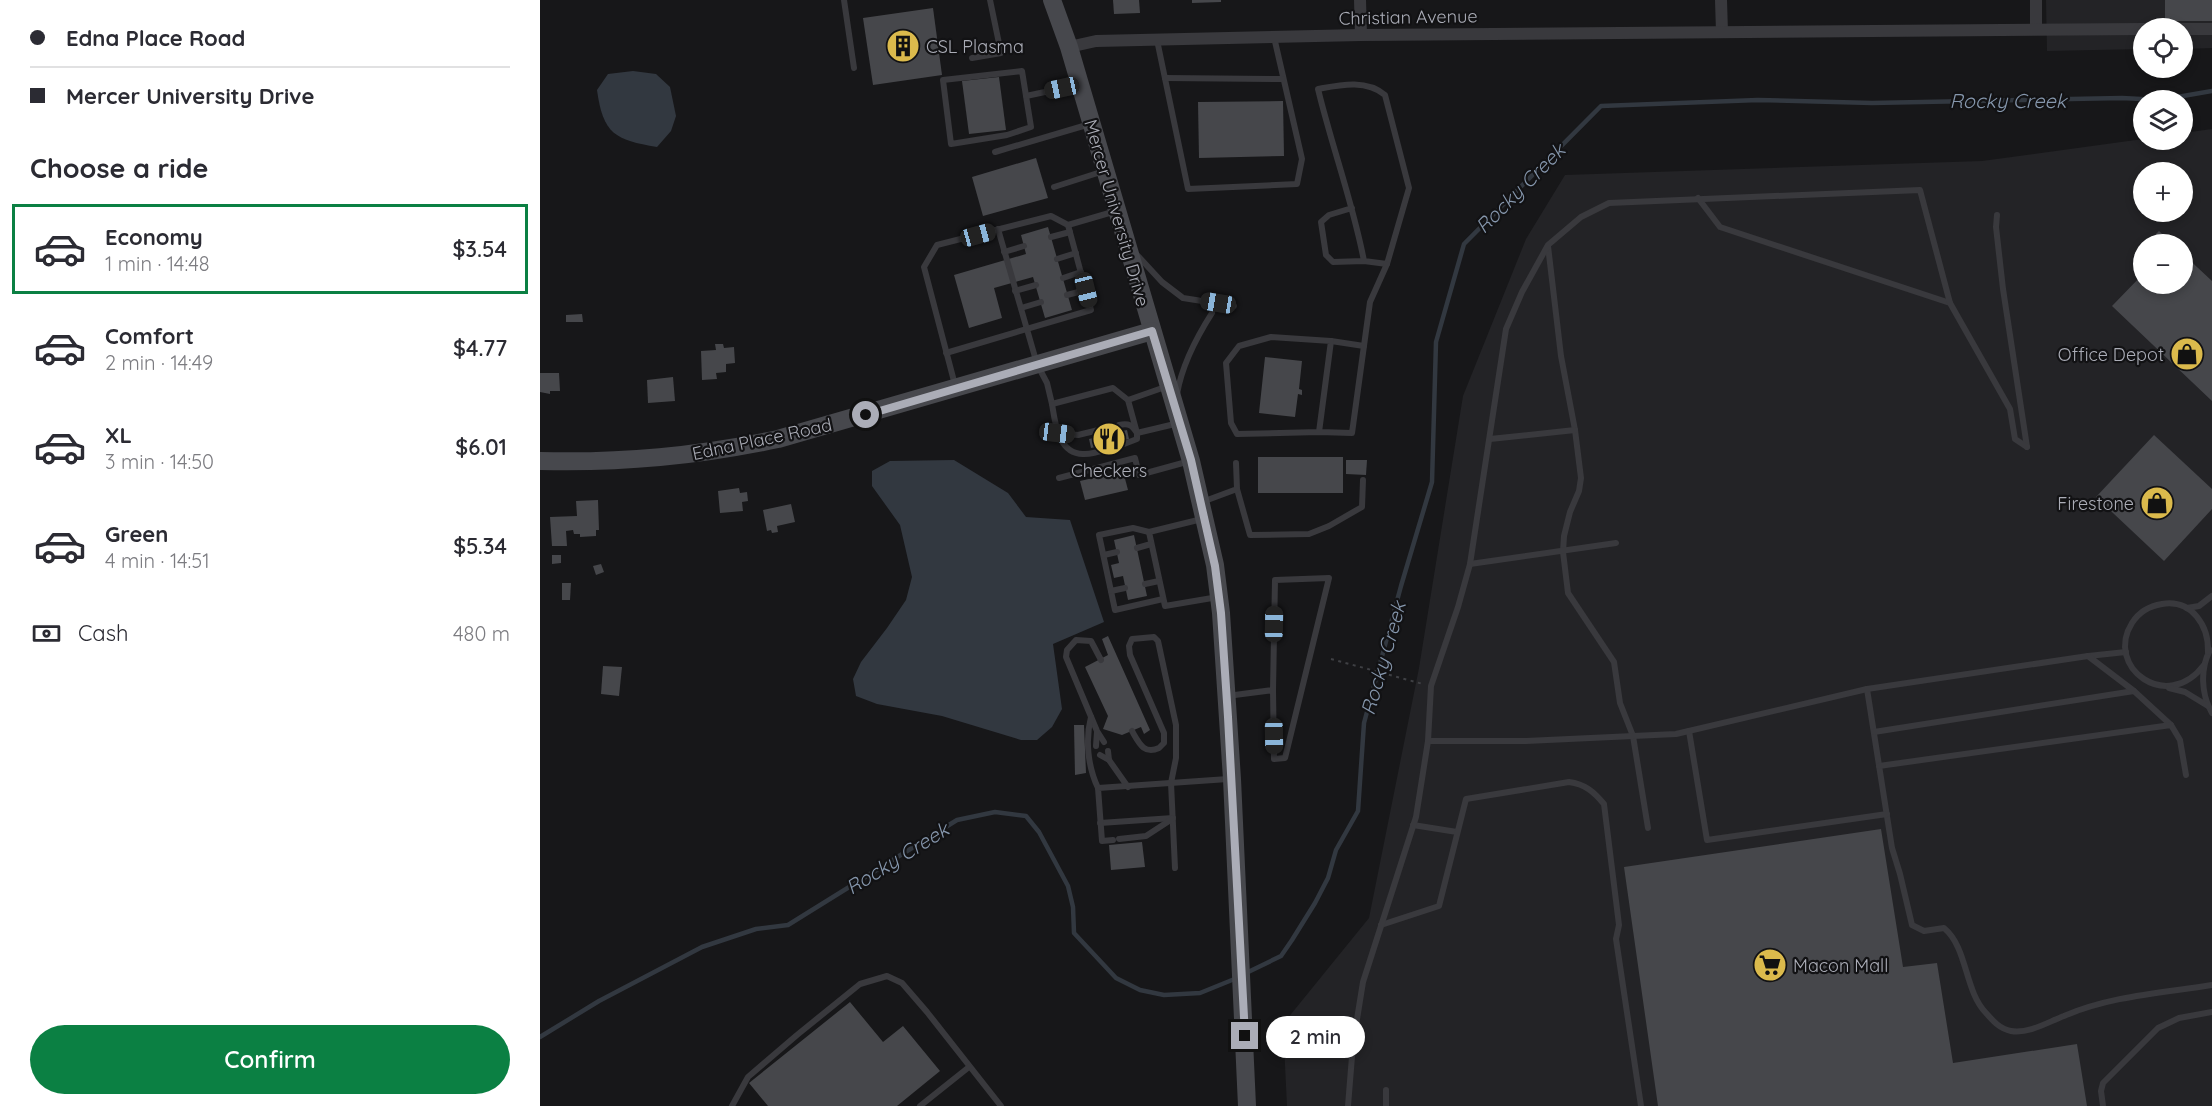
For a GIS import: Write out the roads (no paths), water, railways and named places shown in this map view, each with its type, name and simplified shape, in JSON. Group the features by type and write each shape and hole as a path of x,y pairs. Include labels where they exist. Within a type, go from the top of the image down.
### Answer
{"main road":[{"name":"Mercer University Drive","path":"1052,0 1069,47 1204,510 1219,597 1227,696 1247,1106"},
{"name":"Edna Place Road","path":"540,461 636,460 718,452 821,429 1152,331"}],"street":[{"path":"1360,0 1361,35"},
{"path":"1721,0 1722,32"},
{"path":"2036,0 2036,30"},
{"name":"Christian Avenue","path":"1069,47 1096,41 1361,35 2133,29"},
{"path":"2193,29 2212,29"}],"lane":[{"path":"844,0 854,68"},
{"path":"972,58 1001,53 990,0"},
{"path":"1157,40 1188,189 1297,184 1302,159 1274,37"},
{"path":"1023,71 1026,96 1031,127 1007,135 951,144 943,80 1023,71"},
{"path":"1164,78 1282,79"},
{"path":"1026,96 1080,84"},
{"path":"1364,261 1352,208 1318,89 1340,85 1369,85 1385,95 1409,188 1387,264 1370,302 1364,346 1352,433 1237,434 1231,423 1226,363 1239,346 1271,337 1364,346"},
{"path":"995,152 1091,124"},
{"path":"1054,187 1104,170"},
{"path":"1348,1106 1353,1044 1362,982 1413,825 1428,741 1431,686 1470,564 1506,329 1522,292 1548,245 1581,217 1609,203 1920,190 1950,303 2010,409 2015,439 2027,447 2003,290 1996,227 1997,215"},
{"path":"1698,198 1720,227 1950,303"},
{"path":"1352,208 1329,215 1321,222 1326,255 1333,262 1364,261 1387,264"},
{"path":"1051,237 1116,211"},
{"path":"946,353 1091,310 1069,229 1051,216 937,245 924,267 946,353 956,388"},
{"path":"998,230 1037,364 1047,383 1057,433 1070,450 1082,454 1116,446"},
{"path":"1124,238 1156,276 1183,298 1234,306"},
{"path":"1548,245 1561,356 1581,477 1580,491 1570,513 1563,552 1568,593 1614,662 1620,703 1633,736 1648,828"},
{"path":"1004,252 1024,246"},
{"path":"1057,259 1076,253"},
{"path":"1063,278 1081,272"},
{"path":"1016,291 1036,285"},
{"path":"1067,295 1086,290"},
{"path":"1021,308 1041,302"},
{"path":"1137,433 1177,416 1179,382 1197,336 1212,313"},
{"path":"1319,432 1331,341"},
{"path":"1128,400 1168,386"},
{"path":"1052,404 1113,387 1128,400 1137,433 1137,439 1124,444"},
{"path":"1119,425 1127,423 1133,425 1137,433"},
{"path":"1057,433 1078,435 1111,427"},
{"path":"1490,438 1575,430"},
{"path":"1059,478 1135,458 1139,475 1191,460"},
{"path":"1236,463 1237,489 1250,535 1310,534 1329,526 1362,507 1363,480"},
{"path":"1163,599 1115,609 1099,535 1133,528 1149,532 1204,510 1237,489"},
{"path":"1149,532 1164,606 1219,597"},
{"path":"1470,564 1616,543"},
{"path":"1137,548 1151,544"},
{"path":"1104,555 1117,552"},
{"path":"1329,578 1285,758 1274,759 1273,690 1275,580 1329,578"},
{"path":"1145,584 1159,581"},
{"path":"1111,591 1125,588"},
{"path":"2187,608 2199,606 2212,596"},
{"path":"2160,686 2173,687 2186,683 2204,665 2210,650 2205,627 2198,616 2176,604 2164,603 2142,611 2129,628 2126,652 2130,664 2138,675 2148,682 2160,686 2185,692 2210,710"},
{"path":"1132,731 1142,748 1146,750 1159,748 1164,743 1164,733 1130,655 1129,646 1132,639 1154,637 1158,641 1176,725 1176,758 1171,783 1175,868"},
{"path":"1101,660 1091,641 1076,640 1067,650 1066,657 1097,731 1104,742"},
{"path":"1428,741 1526,741 1689,731 1867,689 2126,652"},
{"path":"2088,656 2134,691 2171,725 2180,740 2186,775"},
{"path":"2204,665 2203,680 2210,710"},
{"path":"1867,689 1892,848 1912,926 1924,931 1944,928 1953,936 1977,1003 1997,1026 2010,1031 2026,1031 2074,1011 2104,1002 2212,985"},
{"path":"1227,696 1273,690"},
{"path":"1874,732 2134,691"},
{"path":"1091,717 1087,730 1090,772 1098,788 1102,841 1146,836 1173,818"},
{"path":"1879,766 2171,725"},
{"path":"1096,746 1097,731"},
{"path":"1689,731 1707,840 1887,814"},
{"path":"1108,751 1109,760"},
{"path":"1100,755 1109,760 1128,787"},
{"path":"1098,788 1232,778"},
{"path":"1381,925 1439,906 1466,799 1569,782 1580,783 1604,804 1618,925 1616,939 1641,1106"},
{"path":"1100,823 1173,818"},
{"path":"1413,825 1457,832"},
{"path":"732,1106 748,1077 797,1035 860,984 887,976 902,983 1001,1106"},
{"path":"2103,1106 2101,1091 2103,1083 2158,1028 2179,1018 2212,1012"},
{"path":"920,1106 969,1066"},
{"path":"1386,1090 1386,1106"}],"waterway":[{"name":"Rocky Creek","path":"1244,974 1281,956 1315,903 1328,878 1336,850 1358,811 1364,723 1432,482 1436,342 1464,244 1601,106 1758,100 1872,103 2122,98 2160,100 2212,91"},
{"name":"Rocky Creek","path":"540,1037 599,1001 702,947 756,929 788,925 957,820 995,812 1026,816 1039,832 1068,886 1073,907 1074,933 1116,978 1140,990 1164,995 1200,993 1237,978"}],"place":[{"name":"CSL Plasma","path":"903,46"},
{"name":"Office Depot","path":"2187,354"},
{"name":"Checkers","path":"1109,439"},
{"name":"Firestone","path":"2157,503"},
{"name":"Macon Mall","path":"1770,965"}]}
